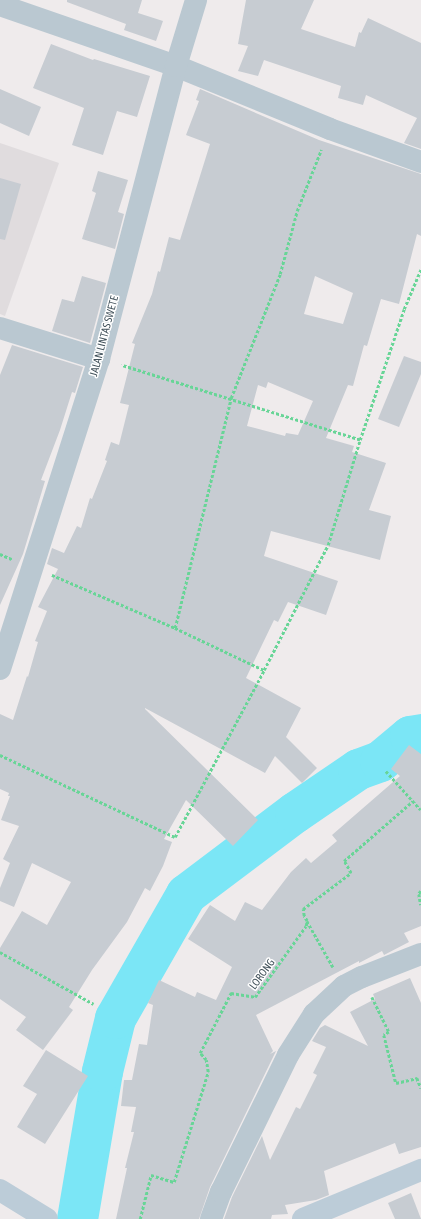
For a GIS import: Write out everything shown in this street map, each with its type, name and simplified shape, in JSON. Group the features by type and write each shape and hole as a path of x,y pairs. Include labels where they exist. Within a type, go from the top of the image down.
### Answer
{"main road":[{"path":"303,1219 421,1170"},
{"path":"0,1190 43,1216"}],"street":[{"name":"JALAN LINTAS SWETE","path":"0,669 34,568 99,358 176,66 196,0"},
{"path":"0,5 176,66 330,128 421,162"},
{"path":"0,328 99,358"},
{"path":"211,1219 221,1192 288,1055 314,1014 353,982 421,954"}],"path":[{"path":"175,628 231,398 280,274 297,211 330,128"},
{"path":"0,755 175,837 264,670 328,545 360,440 404,308 421,269"},
{"path":"99,358 231,398 360,440"},
{"path":"0,554 175,628 264,670"},
{"path":"386,771 421,810"},
{"name":"LORONG","path":"140,1219 151,1175 174,1182 208,1072 206,1060 200,1053 231,993 255,997 306,926 307,921 302,909 351,873 344,861 413,801"},
{"path":"421,891 419,894 421,905"},
{"path":"307,921 389,1032 384,1035 396,1083 417,1078 421,1088"},
{"path":"0,952 94,1004"}],"shaded area":[{"path":"0,143 59,163 5,316 0,314"}],"building":[{"path":"67,0 142,0 138,13 163,21 156,41 124,30 126,24 67,2"},
{"path":"246,0 314,0 301,29 355,47 359,32 361,33 368,18 421,43 421,149 404,143 417,118 366,95 363,105 338,98 341,86 264,60 258,76 238,71 248,46 238,44"},
{"path":"51,44 93,60 94,59 150,76 137,117 117,111 103,155 72,145 84,108 33,88"},
{"path":"0,89 41,107 29,136 0,123"},
{"path":"200,89 319,140 421,174 421,236 417,234 399,304 381,299 367,346 364,345 353,386 348,385 326,438 354,446 352,452 386,463 369,510 391,516 380,560 271,531 264,556 338,581 326,615 288,602 278,622 274,620 246,678 301,708 286,737 317,768 302,783 275,756 265,773 145,708 258,820 233,846 186,800 164,839 172,842 163,866 150,891 145,888 127,922 92,970 69,1007 73,1010 43,1050 16,1030 26,1017 0,999 0,948 22,911 47,925 71,882 32,863 14,907 0,901 0,888 10,863 3,859 19,826 1,820 10,796 8,796 9,793 0,789 0,714 13,720 27,676 28,677 38,642 35,641 47,611 38,607 58,569 47,564 52,548 64,553 77,526 81,528 90,498 92,499 107,461 105,460 111,442 119,445 129,405 120,403 135,344 132,343 152,294 158,271 160,272 169,237 180,240 210,144 186,135 199,101 196,100","holes":["315,276 353,293 343,324 304,314","268,382 313,401 298,435 286,433 285,436 247,426 258,385 266,388"]},
{"path":"98,171 128,180 118,212 124,214 115,249 82,239 96,193 92,191"},
{"path":"0,178 21,184 5,240 0,239"},
{"path":"82,276 106,283 90,343 52,331 62,299 74,302"},
{"path":"12,345 83,367 75,393 72,392 60,430 41,480 45,481 23,554 0,605 0,375"},
{"path":"404,356 421,362 421,374 399,427 378,419"},
{"path":"409,745 421,754 421,926 404,933 409,942 384,955 382,951 359,963 359,961 256,1015 273,1051 270,1054 276,1051 210,1187 199,1219 116,1219 127,1168 125,1168 134,1132 131,1132 136,1107 121,1106 124,1080 132,1080 139,1044 147,1045 153,1005 148,1003 159,980 195,997 197,992 216,1000 232,967 188,939 210,905 235,921 245,902 262,910 291,872 306,858 311,863 337,841 332,835 400,776 391,769"},
{"path":"410,978 421,1003 421,1147 399,1154 395,1143 324,1171 329,1195 316,1200 285,1205 288,1214 272,1215 271,1219 224,1219 232,1197 262,1136 270,1160 296,1107 300,1109 317,1075 313,1073 326,1047 312,1041 320,1028 325,1025 368,1046 350,1012 375,999 373,994"},
{"path":"46,1050 88,1076 45,1144 17,1127 37,1094 23,1086"},
{"path":"411,1193 421,1219 395,1219 388,1203"}],"waterway":[{"path":"77,1219 102,1071 115,1018 186,894 295,812 358,769 380,761 410,736 421,734"}]}
